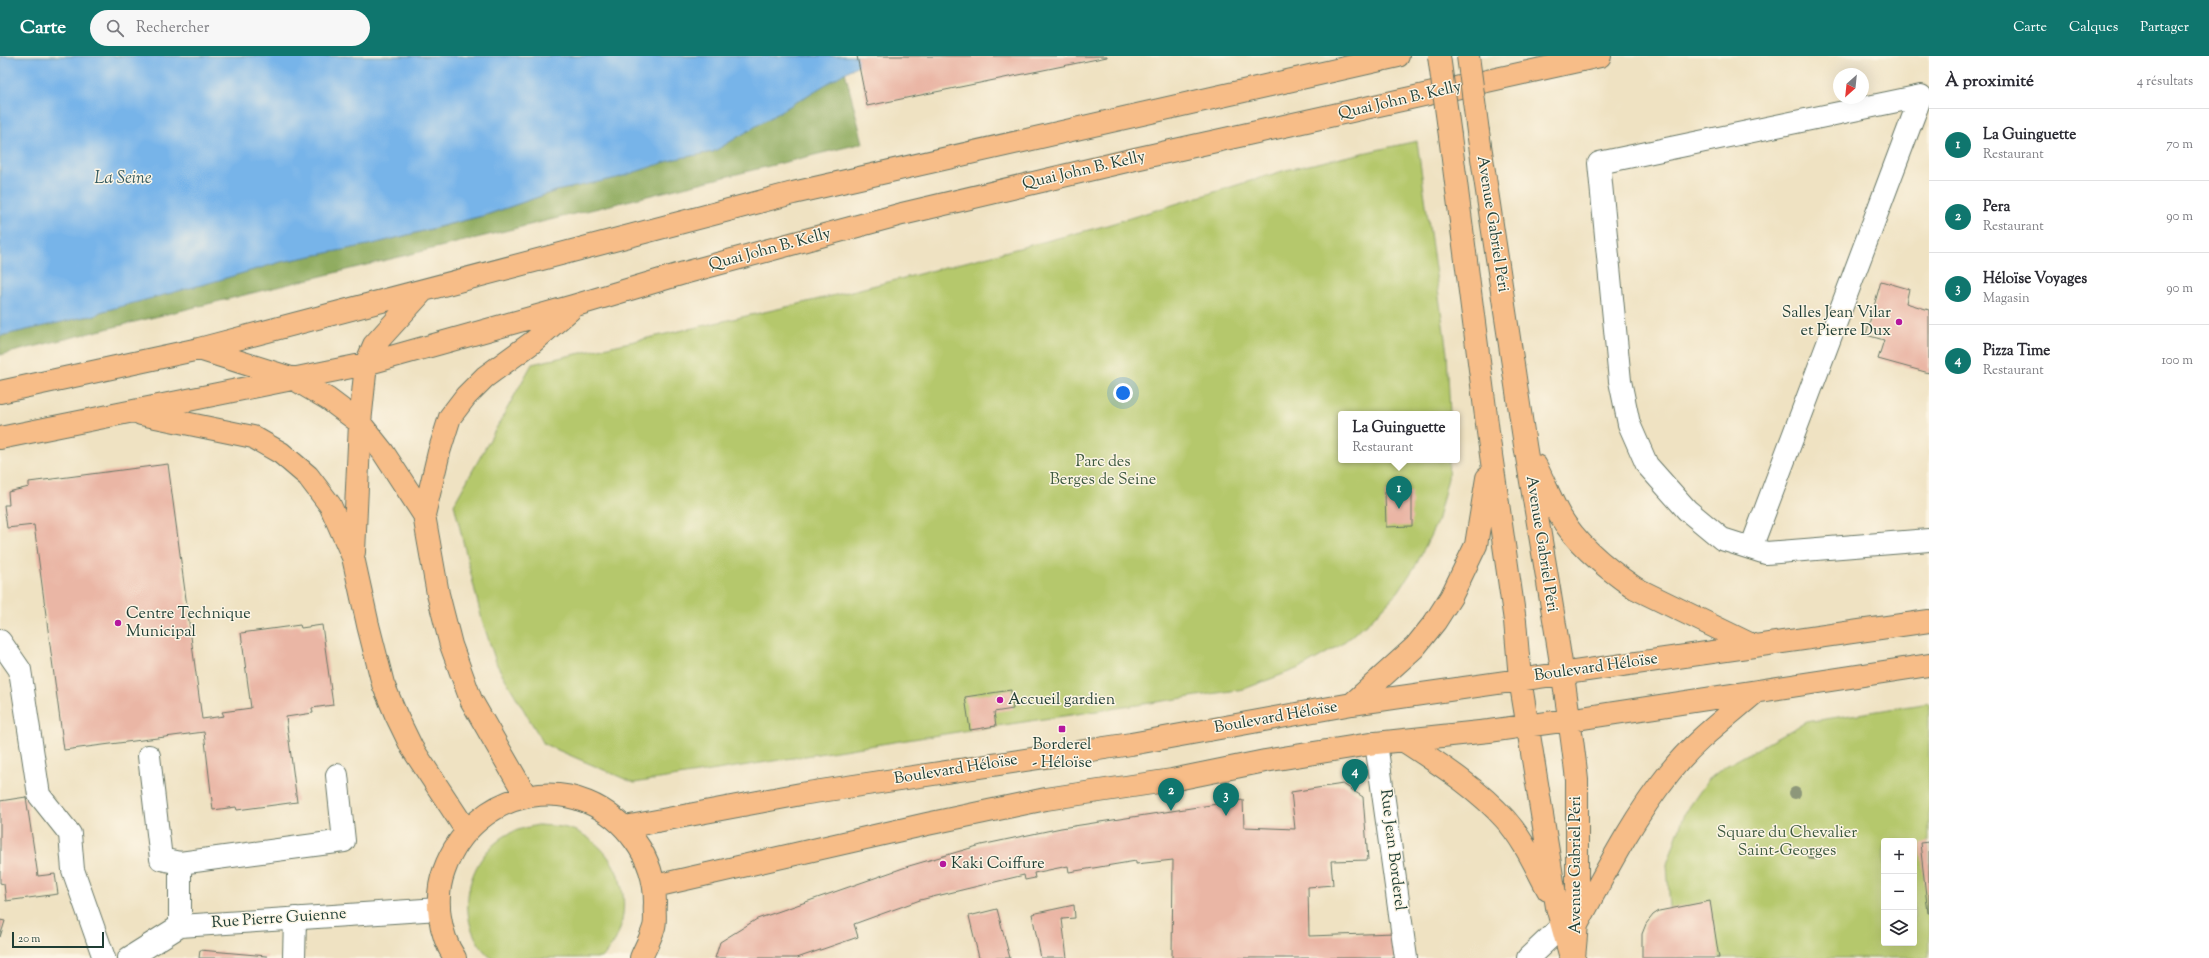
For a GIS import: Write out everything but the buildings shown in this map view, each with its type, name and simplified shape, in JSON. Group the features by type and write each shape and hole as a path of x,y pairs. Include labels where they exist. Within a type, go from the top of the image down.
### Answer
{"main road":[{"path":"0,392 199,349 422,292 793,193 1398,56"},
{"name":"Avenue Gabriel Péri","path":"1439,56 1491,455 1515,621 1520,679 1574,958"},
{"name":"Avenue Gabriel Péri","path":"1468,56 1525,444 1563,673 1577,780 1566,919 1571,958"},
{"name":"Quai John B. Kelly","path":"0,438 366,364 574,306 684,273 902,214 1135,159 1600,56"},
{"path":"354,557 360,423 366,364 374,345 422,292"},
{"path":"424,515 439,452 450,417 466,396 485,377 533,342 574,306"},
{"path":"199,349 294,379 328,399 360,423 383,452 424,515 438,594 451,645 471,700 526,796"},
{"path":"130,412 253,437 281,453 308,476 330,505 354,557 368,625 384,684 396,715 412,748 466,830"},
{"path":"1525,444 1560,517 1587,550 1635,588 1754,646"},
{"path":"1352,704 1415,647 1435,622 1451,597 1476,545 1491,455"},
{"name":"Boulevard Héloïse","path":"625,827 801,794 1131,744 1352,704 1929,621"},
{"path":"655,886 837,843 1046,800 1137,786 1265,761 1376,743 1569,720 1929,665"},
{"path":"1403,740 1465,782 1480,794 1506,820 1524,845 1566,919 1670,771 1699,741 1757,691"},
{"path":"455,958 448,948 439,909 440,881 450,854 466,830 493,808 526,796 561,795 596,806 625,827 645,854 655,886 654,927 640,958"}],"street":[{"path":"1751,548 1921,96 1599,163 1620,381 1629,424 1647,465 1687,510 1722,539 1766,553 1929,540"},
{"path":"0,641 20,670 39,795 70,834 73,870 104,958"},
{"name":"Rue Jean Borderel","path":"1376,743 1406,958"},
{"path":"149,756 161,859 180,863 344,841 337,775"},
{"path":"180,863 180,926"},
{"name":"Rue Pierre Guienne","path":"129,958 180,926 439,909"},
{"path":"294,918 294,958"},
{"path":"1528,958 1566,919"}],"green space":[{"path":"845,72 863,143 0,355 0,336 84,317 95,316 100,312 281,262 381,242 486,215 556,191 675,159 713,152"},
{"name":"Parc des Berges de Seine","path":"1417,141 1447,353 1450,411 1338,411 1338,463 1449,463 1448,478 1437,522 1416,565 1398,592 1373,618 1339,646 1302,667 1244,689 970,730 634,783 544,744 497,665 482,620 454,504 532,364 791,306 896,280 1104,226 1286,170"},
{"name":"Square du Chevalier Saint-Georges","path":"1929,703 1929,958 1719,958 1670,909 1667,864 1685,813 1708,780 1724,767 1806,722"},
{"path":"538,825 565,828 580,833 594,842 605,853 613,865 620,880 623,895 623,910 621,926 615,941 602,958 491,958 480,945 472,931 468,915 468,898 471,882 477,867 486,853 502,838 517,830"}],"water":[{"name":"La Seine","path":"0,56 873,56 713,152 675,159 617,178 556,191 486,215 373,244 281,262 100,312 95,316 84,317 0,336"}],"place":[{"name":"Salles Jean Vilar et Pierre Dux","path":"1899,322"},
{"name":"La Guinguette","path":"1399,509"},
{"name":"Centre Technique Municipal","path":"118,623"},
{"name":"Accueil gardien","path":"1000,700"},
{"name":"Borderel - Héloïse","path":"1062,729"},
{"name":"Pizza Time","path":"1355,792"},
{"name":"Pera","path":"1171,811"},
{"name":"Héloïse Voyages","path":"1226,816"},
{"name":"Kaki Coiffure","path":"943,864"}]}
